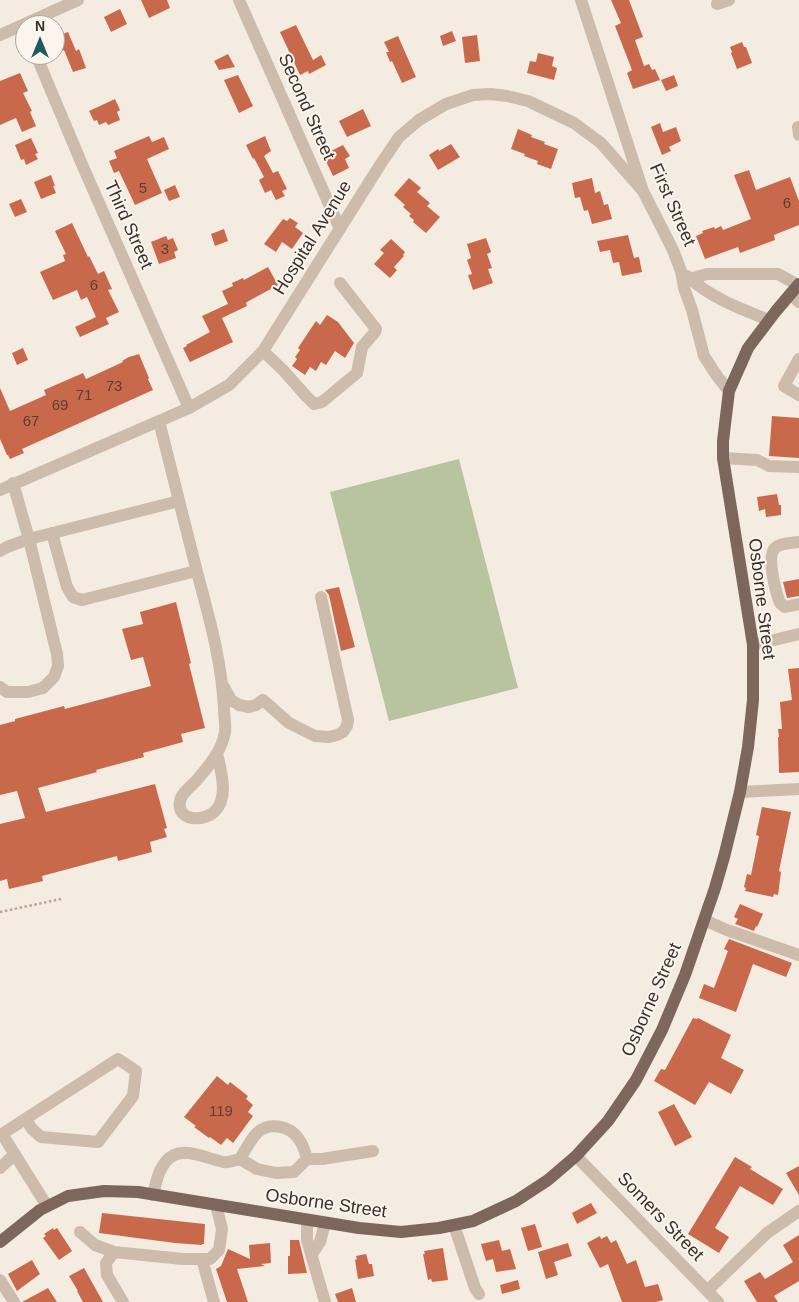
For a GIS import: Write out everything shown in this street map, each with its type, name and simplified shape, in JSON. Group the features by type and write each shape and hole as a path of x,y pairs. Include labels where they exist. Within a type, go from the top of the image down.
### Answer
{"main road":[{"name":"Osborne Street","path":"0,1242 47,1206 68,1196 104,1191 138,1192 359,1228 401,1232 439,1228 474,1221 516,1201 548,1180 576,1156 608,1121 636,1080 662,1030 685,975 724,857 740,792 748,747 753,700 752,645 723,458 723,442 729,391 748,348 769,320 796,291"}],"street":[{"path":"48,15 78,0"},
{"name":"Second Street","path":"239,0 340,229"},
{"name":"First Street","path":"581,0 643,191 686,275 684,288 704,356 729,391"},
{"path":"0,35 15,30"},
{"name":"Third Street","path":"40,65 80,162 189,408"},
{"name":"Hospital Avenue","path":"0,490 189,408 229,385 263,352 380,164 399,137 419,120 446,104 473,95 490,94 528,101 574,123 601,143 643,191"},
{"path":"686,275 778,274 796,291"},
{"path":"686,275 707,293 769,320"},
{"path":"263,352 283,370 314,404 322,402 358,373 362,347 375,332 376,328 340,283"},
{"path":"799,359 784,386 799,395"},
{"path":"159,421 213,634 223,685 225,732 217,753 198,779 181,797 181,810 184,815 193,819 202,819 214,814 221,805 223,794 217,753"},
{"path":"723,458 757,460 770,466 799,467"},
{"path":"0,687 6,692 28,692 43,688 54,677 58,666 57,654 29,539 13,484"},
{"path":"0,551 29,539 179,501"},
{"path":"52,533 67,587 72,597 82,600 196,571"},
{"path":"799,542 777,546 773,550 771,561 780,603 785,607 799,604"},
{"path":"223,685 231,700 238,705 256,706 264,700 289,723 315,736 329,737 343,732 348,720 321,597"},
{"path":"752,645 799,634"},
{"path":"740,792 799,789"},
{"path":"704,920 799,955"},
{"path":"26,1119 32,1129 41,1137 98,1142 134,1096 136,1071 118,1059 1,1134 47,1206"},
{"path":"240,1160 257,1133 264,1128 272,1126 281,1126 297,1136 308,1159"},
{"path":"153,1195 160,1169 166,1160 183,1152 200,1154 226,1162 240,1160 257,1169 276,1173 294,1172 308,1159 322,1159 373,1151"},
{"path":"0,1168 14,1154"},
{"name":"Somers Street","path":"576,1156 718,1302"},
{"path":"80,1232 95,1245 114,1252 210,1259 219,1250 222,1229 216,1205"},
{"path":"707,1291 767,1233 799,1212"},
{"path":"307,1220 307,1240 325,1302"},
{"path":"312,1254 320,1242 325,1223"},
{"path":"454,1225 475,1288 480,1294"},
{"path":"114,1252 106,1263 107,1275 123,1302"},
{"path":"202,1259 214,1302"},
{"path":"0,1280 14,1302"}],"path":[{"path":"0,912 61,899"}],"green space":[{"path":"459,459 518,688 389,721 330,492"}],"building":[{"path":"141,0 167,0 170,8 149,18"},
{"path":"611,0 629,0 643,37 635,40 644,66 649,64 652,70 655,69 660,80 633,89 627,73 632,70 615,26 621,23"},
{"path":"120,9 127,24 111,32 104,17"},
{"path":"296,25 313,60 321,55 326,65 309,74 308,71 300,75 280,32"},
{"path":"452,31 456,41 443,46 440,36"},
{"path":"68,32 76,51 79,49 86,68 73,72 65,52 65,33"},
{"path":"477,35 480,61 465,63 462,37"},
{"path":"398,36 416,77 402,83 392,61 390,62 386,52 389,52 384,42"},
{"path":"742,42 752,63 737,69 730,47"},
{"path":"538,53 554,57 552,66 557,68 554,80 527,73 530,61 536,62"},
{"path":"228,54 235,67 219,70 214,61"},
{"path":"20,73 28,91 23,93 32,111 30,112 36,126 22,132 16,118 0,125 0,81"},
{"path":"238,75 253,106 239,113 224,80"},
{"path":"674,75 678,86 666,91 661,80"},
{"path":"115,99 120,110 117,112 120,120 108,125 106,122 99,125 97,120 94,121 89,111"},
{"path":"363,109 371,126 347,137 339,121"},
{"path":"660,123 663,132 676,127 681,141 669,147 671,151 662,155 651,127"},
{"path":"518,129 532,135 531,137 545,142 544,144 558,149 551,169 537,164 538,161 524,156 525,154 511,149"},
{"path":"149,136 152,142 164,137 169,149 147,159 162,193 135,205 119,171 114,173 109,161 117,158 114,151"},
{"path":"265,136 271,151 264,156 273,173 278,171 287,189 282,191 285,196 276,200 271,190 265,193 259,180 264,177 246,145"},
{"path":"31,138 38,153 35,154 38,159 26,165 24,159 21,160 15,145"},
{"path":"451,144 460,157 438,170 429,155"},
{"path":"343,145 350,156 345,159 349,168 333,176 325,159 329,157 327,153"},
{"path":"749,170 756,190 790,177 799,201 799,225 774,235 775,240 740,253 738,247 705,259 696,236 703,233 702,231 714,227 715,229 721,226 723,230 751,219 734,175"},
{"path":"51,175 56,193 41,199 34,182"},
{"path":"409,178 421,188 417,192 430,203 427,206 440,217 426,233 413,222 414,220 409,216 411,214 403,207 405,205 394,195"},
{"path":"592,178 595,193 600,191 604,205 608,204 612,219 592,224 588,210 584,211 580,197 575,198 572,183"},
{"path":"175,185 180,197 169,201 164,190"},
{"path":"21,199 27,212 15,217 9,204"},
{"path":"290,218 298,223 295,227 303,233 292,249 282,242 276,252 264,244 283,219 287,221"},
{"path":"72,223 98,274 104,271 112,289 108,290 119,312 106,318 109,324 80,337 75,327 96,317 87,297 81,300 77,290 53,300 40,272 65,261 63,255 66,254 55,231"},
{"path":"224,229 228,241 215,246 211,234"},
{"path":"628,235 634,258 639,257 642,272 622,276 619,262 613,263 610,250 600,252 597,241"},
{"path":"166,236 168,240 173,238 178,250 174,252 176,258 159,264 151,242"},
{"path":"486,238 491,252 487,254 492,268 488,269 493,283 473,290 468,275 472,274 467,260 471,258 467,244"},
{"path":"391,239 405,252 404,256 394,267 397,270 390,278 374,264 384,253 380,250"},
{"path":"268,267 278,285 247,302 247,306 222,318 233,342 190,362 183,348 210,332 202,316 228,304 222,291 233,286 232,283 243,278 244,280"},
{"path":"327,315 338,322 354,343 345,358 335,351 326,365 321,362 316,371 310,367 305,375 292,366 300,350 298,348 316,321 320,325"},
{"path":"23,348 28,360 17,365 12,353"},
{"path":"139,354 153,390 22,449 24,453 10,459 0,439 0,388 10,411 46,395 44,390 83,373 86,379 123,362 129,357"},
{"path":"772,416 799,418 799,458 769,456"},
{"path":"777,494 779,505 781,505 781,515 766,517 765,509 759,511 757,497"},
{"path":"799,579 799,596 787,598 783,582"},
{"path":"339,587 355,647 341,651 329,595 325,590"},
{"path":"176,602 205,728 181,734 183,742 143,753 144,757 38,788 46,812 155,784 167,828 164,829 167,837 150,842 152,852 118,861 117,856 42,876 43,881 9,889 7,879 0,881 0,824 25,818 17,791 0,795 0,725 64,706 65,709 151,686 143,657 131,660 122,629 143,624 140,612"},
{"path":"799,668 799,772 779,773 778,729 782,729 780,702 792,700 788,669"},
{"path":"762,807 791,812 779,871 781,872 778,895 774,894 773,897 745,891 746,888 744,887 747,874 751,875 759,836 756,835"},
{"path":"740,904 763,914 754,931 735,924 738,919 734,917"},
{"path":"729,939 792,963 786,977 753,964 736,1012 699,998 704,984 714,988 728,951 724,949"},
{"path":"693,1018 698,1018 731,1035 721,1058 744,1070 731,1094 709,1082 695,1105 654,1081 661,1069 665,1070"},
{"path":"217,1076 228,1085 230,1082 248,1096 246,1099 253,1105 248,1112 253,1116 233,1143 227,1138 221,1145 194,1127 196,1126 184,1117"},
{"path":"674,1104 692,1137 675,1146 658,1112"},
{"path":"735,1157 752,1167 750,1169 783,1189 773,1205 740,1186 715,1228 729,1237 719,1253 688,1234"},
{"path":"799,1166 799,1195 786,1173"},
{"path":"591,1203 597,1213 577,1224 572,1213"},
{"path":"102,1213 205,1224 204,1244 175,1243 99,1233"},
{"path":"535,1224 542,1247 528,1251 521,1228"},
{"path":"53,1228 54,1230 57,1228 72,1251 59,1260 43,1238 46,1236 44,1234"},
{"path":"799,1235 799,1281 774,1296 778,1302 757,1302 744,1281 760,1272 765,1279 793,1262 783,1245"},
{"path":"600,1236 601,1239 607,1236 611,1243 616,1240 627,1264 636,1260 645,1287 658,1284 663,1300 656,1302 622,1302 608,1264 600,1268 587,1243"},
{"path":"290,1240 299,1240 307,1273 288,1274"},
{"path":"499,1240 502,1251 510,1249 516,1269 496,1272 493,1259 486,1261 481,1244"},
{"path":"270,1243 271,1263 261,1264 265,1266 237,1269 248,1302 227,1302 216,1269 221,1266 228,1249 250,1259 249,1245"},
{"path":"568,1243 572,1256 554,1262 558,1275 546,1279 538,1252"},
{"path":"443,1248 448,1280 432,1282 431,1279 428,1280 423,1254 425,1254 424,1251"},
{"path":"366,1254 369,1264 372,1264 374,1276 358,1279 356,1256"},
{"path":"32,1260 40,1274 17,1291 8,1274"},
{"path":"84,1268 103,1302 83,1302 69,1276"},
{"path":"518,1280 520,1289 502,1294 500,1285"},
{"path":"48,1288 57,1302 22,1302"},
{"path":"352,1288 356,1302 338,1302 335,1294"}]}
